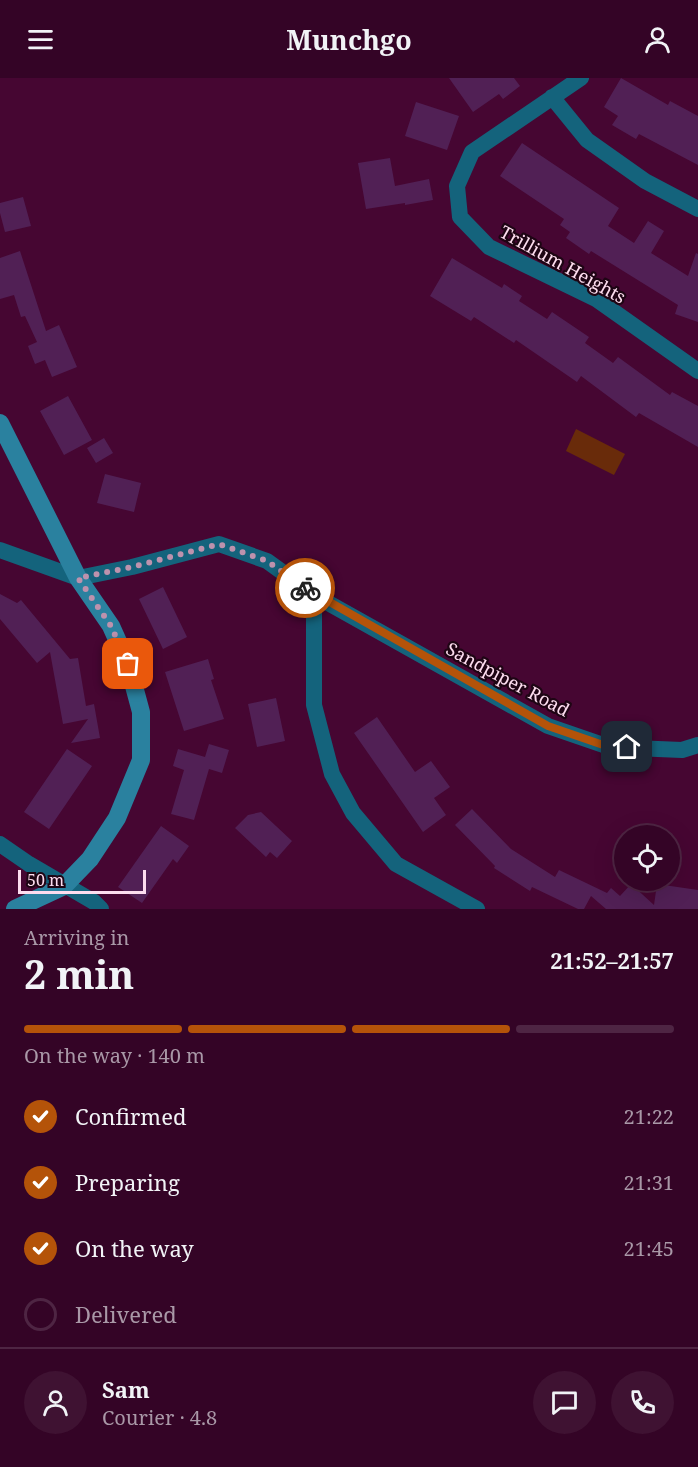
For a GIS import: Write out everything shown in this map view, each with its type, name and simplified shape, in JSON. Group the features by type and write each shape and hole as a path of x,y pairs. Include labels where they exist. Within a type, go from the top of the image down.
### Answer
{"street":[{"name":"Trillium Heights","path":"581,78 472,152 458,186 460,217 489,247 596,299 698,371"},
{"path":"552,97 587,140 645,181 698,208"},
{"path":"0,423 78,578 111,626 128,664 141,712 141,760 117,818 90,859 64,886 15,909"},
{"name":"Sandpiper Road","path":"78,578 132,567 219,544 267,561 314,595 548,726 609,747 682,750 698,745"},
{"path":"0,550 78,578"},
{"path":"314,595 314,705 332,774 353,813 396,864 477,909"},
{"path":"0,844 64,886 94,902 101,909"}],"shaded area":[{"path":"576,429 625,454 614,475 566,451"}],"building":[{"path":"449,78 514,78 520,86 503,99 499,94 473,112"},
{"path":"621,78 668,105 670,101 698,116 698,165 639,134 636,139 612,125 618,116 604,107"},
{"path":"416,102 459,116 447,150 405,136"},
{"path":"522,143 619,208 608,226 634,243 648,221 664,231 651,253 688,276 696,253 698,254 698,322 675,314 678,305 591,251 589,254 566,238 570,232 560,225 564,219 500,176"},
{"path":"390,158 395,186 429,179 433,200 366,209 358,163"},
{"path":"23,197 31,226 5,232 0,203"},
{"path":"20,251 46,331 59,325 77,367 52,377 45,360 35,364 28,346 37,342 25,316 21,317 14,295 0,299 0,258"},
{"path":"452,258 502,288 504,284 522,296 519,301 547,319 552,312 589,337 585,343 613,363 618,357 670,395 672,392 698,406 698,447 639,413 636,417 581,376 577,382 516,340 514,343 474,317 471,321 430,296"},
{"path":"68,396 92,440 64,455 40,411"},
{"path":"104,438 113,453 96,463 87,448"},
{"path":"105,474 141,483 134,512 97,503"},
{"path":"163,587 187,637 163,649 139,599"},
{"path":"0,594 17,603 21,600 70,659 78,658 86,706 94,704 100,738 71,743 88,719 63,724 50,652 37,663 0,619"},
{"path":"208,659 214,679 211,680 224,719 184,731 165,672"},
{"path":"276,698 285,741 257,747 248,704"},
{"path":"377,717 415,772 431,761 450,787 434,798 446,815 423,832 354,733"},
{"path":"209,744 229,750 222,773 209,769 194,820 171,814 184,770 173,766 178,749 205,757"},
{"path":"67,749 92,766 49,829 24,812"},
{"path":"472,809 511,849 555,877 559,870 607,893 611,888 620,896 625,891 639,891 654,905 656,891 680,891 680,887 698,890 698,909 606,909 591,896 584,909 578,909 532,887 530,891 494,868 495,866 455,825"},
{"path":"261,812 292,841 277,858 270,852 266,857 235,828 248,815"},
{"path":"161,826 189,846 177,863 173,859 142,903 118,887"}],"way so far":[{"path":"128,664 111,626 78,578 132,567 219,544 267,561 305,588"}],"route":[{"path":"305,588 548,726 609,747 627,747"}]}
